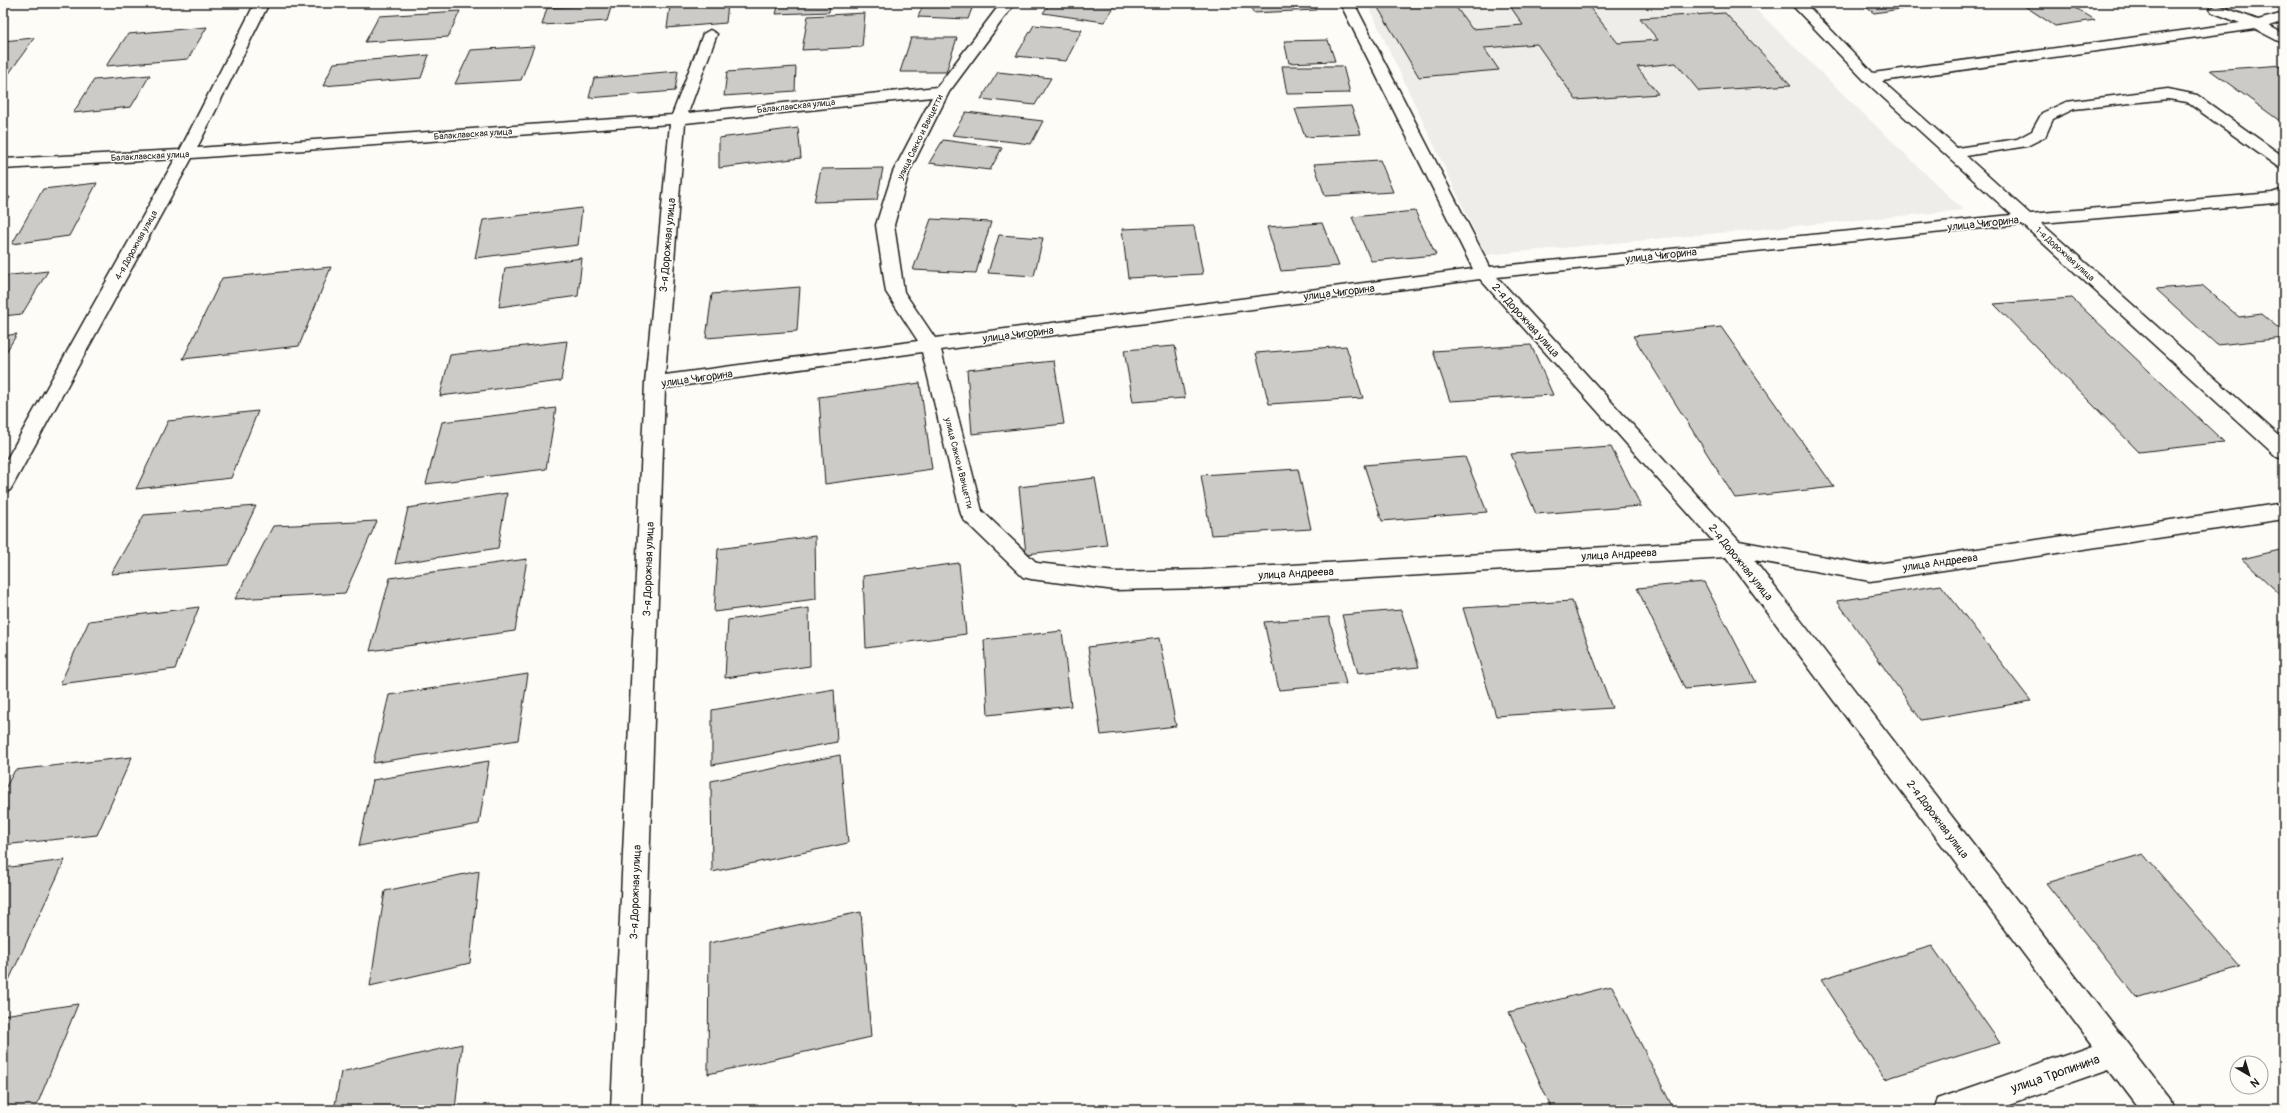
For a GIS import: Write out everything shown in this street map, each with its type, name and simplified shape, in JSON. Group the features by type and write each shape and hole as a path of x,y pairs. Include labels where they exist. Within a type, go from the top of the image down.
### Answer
{"street":[{"name":"4-я Дорожная улица","path":"3,485 186,154 262,3"},
{"name":"улица Сакко и Ванцетти","path":"972,514 930,345 895,292 885,225 901,172 942,91 1008,3"},
{"name":"2-я Дорожная улица","path":"1347,3 1484,273 1732,548 2159,1110"},
{"name":"1-я Дорожная улица","path":"1797,3 1870,78 2284,452"},
{"path":"2217,9 2257,25 2284,40"},
{"path":"1870,78 2257,25 2284,17"},
{"name":"3-я Дорожная улица","path":"626,1110 655,383 678,119 710,34"},
{"name":"Балаклавская улица","path":"3,164 186,154 678,119 942,91"},
{"path":"1953,153 2021,144 2039,134 2047,116 2072,105 2168,94 2192,98 2284,164"},
{"name":"улица Чигорина","path":"655,383 930,345 1484,273 2026,219 2275,198 2284,194"},
{"name":"улица Андреева","path":"972,514 1031,571 1115,581 1204,579 1732,548 1870,573 2284,511"},
{"name":"улица Тропинина","path":"1949,1110 2115,1052"}],"shaded area":[{"path":"1367,3 1749,3 1963,210 1486,255"}],"building":[{"path":"728,3 726,23 667,28 670,6"},
{"path":"779,3 830,3 829,12 776,14"},
{"path":"924,3 974,3 968,19 918,17"},
{"path":"1050,3 1117,3 1104,22 1043,13"},
{"path":"1250,3 1313,3 1316,10 1253,13"},
{"path":"1410,3 1453,3 1472,29 1523,25 1508,3 1586,3 1618,43 1658,40 1640,18 1725,13 1791,85 1699,91 1676,63 1637,67 1658,94 1576,100 1537,44 1484,48 1499,70 1419,77 1377,6"},
{"path":"1860,3 1940,3 1874,13"},
{"path":"2020,3 2068,3 2095,20 2055,26"},
{"path":"612,4 607,21 542,25 547,8"},
{"path":"460,11 448,37 365,42 379,16"},
{"path":"865,13 862,47 802,50 808,16"},
{"path":"1034,25 1082,30 1066,61 1016,56"},
{"path":"207,27 188,59 106,66 128,34"},
{"path":"34,38 3,82 3,41"},
{"path":"911,38 957,38 946,72 900,72"},
{"path":"1328,40 1335,61 1289,63 1284,41"},
{"path":"534,46 521,80 455,84 471,50"},
{"path":"429,55 421,78 323,86 334,63"},
{"path":"2284,65 2284,124 2210,70"},
{"path":"1282,66 1343,66 1350,93 1287,94"},
{"path":"796,67 795,91 724,96 727,72"},
{"path":"678,71 675,91 589,98 594,78"},
{"path":"998,72 1051,78 1035,105 981,99"},
{"path":"150,75 131,107 73,113 94,80"},
{"path":"1351,106 1361,134 1305,137 1295,109"},
{"path":"966,112 1043,121 1031,144 952,135"},
{"path":"798,128 801,158 719,168 719,138"},
{"path":"943,140 1002,148 990,170 929,163"},
{"path":"1380,160 1393,192 1325,196 1314,164"},
{"path":"883,168 877,200 814,202 821,169"},
{"path":"97,183 69,236 12,244 43,189"},
{"path":"10,197 3,210 3,198"},
{"path":"582,208 578,245 475,258 483,220"},
{"path":"1415,211 1436,255 1371,261 1352,217"},
{"path":"931,219 991,222 976,273 913,270"},
{"path":"1322,223 1339,266 1281,271 1267,227"},
{"path":"1194,226 1203,274 1128,278 1122,229"},
{"path":"999,235 1043,238 1034,276 988,273"},
{"path":"582,258 578,296 499,307 505,268"},
{"path":"331,267 299,346 183,359 222,278"},
{"path":"48,271 22,314 3,316 3,276"},
{"path":"2202,285 2239,317 2262,314 2284,333 2284,338 2217,345 2156,289"},
{"path":"800,287 797,331 706,338 712,294"},
{"path":"2072,298 2224,442 2139,452 1994,304"},
{"path":"1721,327 1834,487 1735,498 1633,336"},
{"path":"17,334 3,357 3,336"},
{"path":"567,341 561,381 440,396 450,355"},
{"path":"1531,345 1553,395 1450,401 1433,351"},
{"path":"1175,346 1185,398 1133,402 1124,350"},
{"path":"1346,346 1363,398 1269,404 1256,353"},
{"path":"1054,361 1064,424 972,434 967,370"},
{"path":"920,383 932,469 825,484 819,397"},
{"path":"556,408 546,469 426,484 442,422"},
{"path":"258,411 231,478 136,489 168,421"},
{"path":"1611,447 1641,506 1536,514 1511,454"},
{"path":"1465,457 1487,512 1382,521 1364,465"},
{"path":"1298,469 1311,529 1211,535 1201,475"},
{"path":"1095,478 1107,545 1026,554 1019,487"},
{"path":"507,493 498,548 395,564 408,508"},
{"path":"256,506 228,565 111,574 144,515"},
{"path":"377,521 345,593 235,599 273,526"},
{"path":"815,536 816,599 714,612 718,549"},
{"path":"2284,549 2284,598 2242,559"},
{"path":"527,559 515,631 370,651 390,578"},
{"path":"959,563 966,634 866,648 863,576"},
{"path":"1704,582 1756,682 1685,689 1637,588"},
{"path":"1941,585 2031,701 1921,720 1837,601"},
{"path":"1572,601 1612,708 1496,716 1463,608"},
{"path":"199,607 175,669 60,684 89,621"},
{"path":"809,608 810,666 725,678 728,620"},
{"path":"1401,610 1419,667 1358,673 1342,615"},
{"path":"1329,617 1346,684 1279,690 1264,622"},
{"path":"1062,631 1071,706 988,715 984,640"},
{"path":"1159,638 1176,726 1101,735 1088,647"},
{"path":"528,674 518,740 373,763 389,695"},
{"path":"834,689 837,742 712,765 712,710"},
{"path":"840,755 848,843 712,872 711,781"},
{"path":"132,757 97,835 3,845 3,792 15,770"},
{"path":"489,761 479,824 359,846 373,780"},
{"path":"2143,854 2240,967 2137,998 2046,883"},
{"path":"65,860 9,980 3,981 3,868"},
{"path":"479,871 470,963 370,986 385,891"},
{"path":"861,912 871,1037 708,1074 709,943"},
{"path":"1932,946 2000,1043 1885,1079 1821,979"},
{"path":"1612,986 1674,1110 1552,1110 1509,1012"},
{"path":"78,1004 35,1110 3,1110 3,1015"},
{"path":"462,1044 455,1110 334,1110 341,1072"}]}
